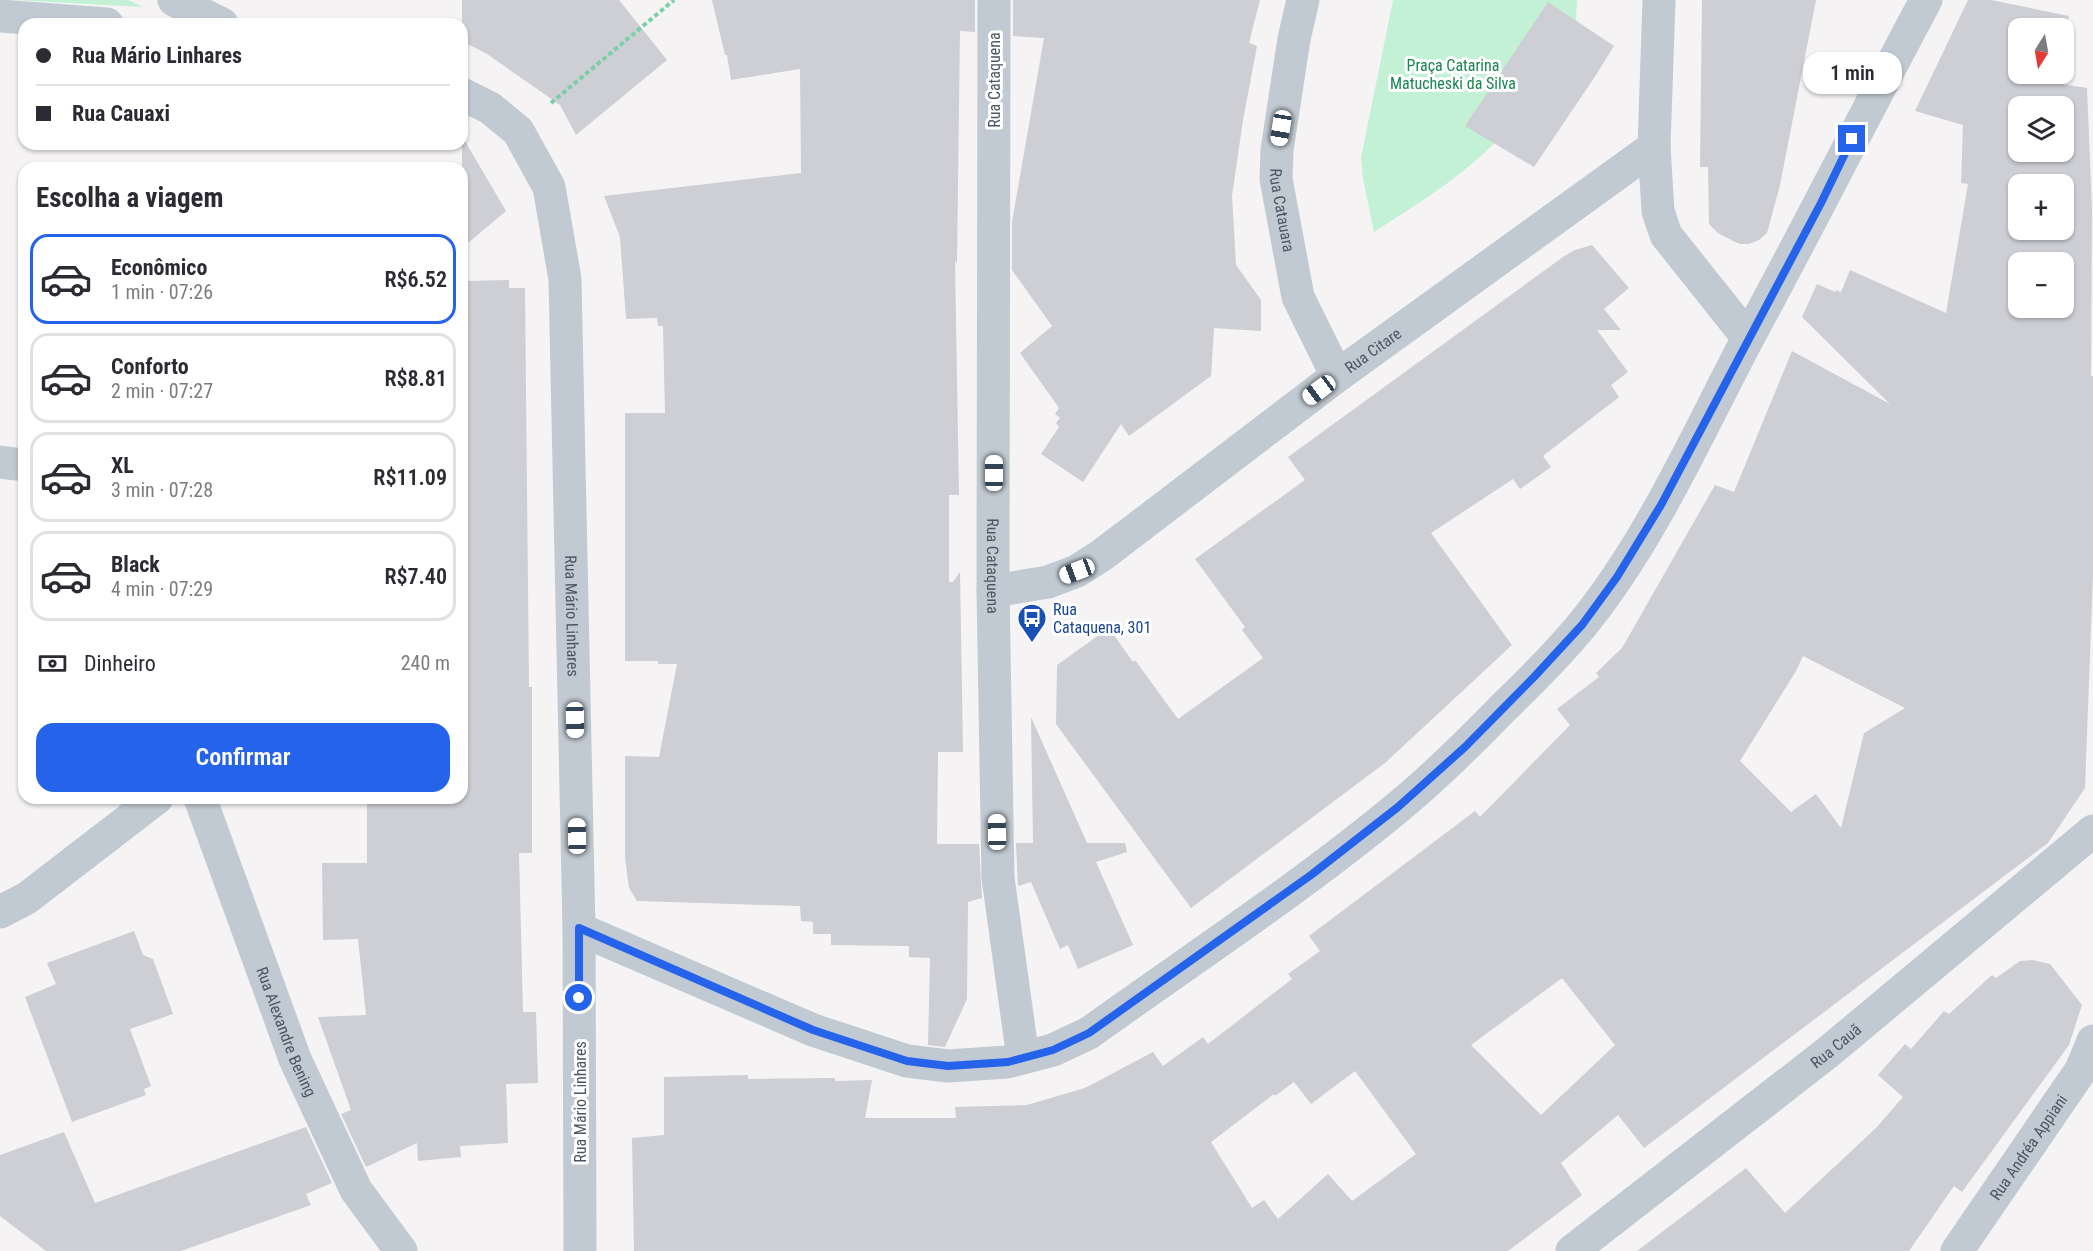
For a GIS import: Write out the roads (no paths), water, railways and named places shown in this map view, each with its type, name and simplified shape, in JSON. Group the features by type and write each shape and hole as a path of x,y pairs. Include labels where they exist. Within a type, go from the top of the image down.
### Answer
{"street":[{"path":"174,0 210,18"},
{"name":"Rua Cataquena","path":"994,0 993,591 998,878 1023,1058"},
{"name":"Rua Catauara","path":"1303,0 1294,39 1277,150 1276,179 1298,297 1337,376"},
{"path":"1659,0 1654,147 1658,211 1666,235 1748,338"},
{"path":"579,928 813,1030 907,1061 948,1066 1008,1062 1053,1050 1089,1033 1311,875 1398,807 1465,747 1582,625 1617,577 1661,505 1926,0"},
{"path":"0,16 27,18"},
{"name":"Rua Mário Linhares","path":"468,96 490,108 518,131 549,187 565,279 579,928 580,1251"},
{"name":"Rua Citare","path":"993,591 1048,582 1077,571 1102,555 1337,376 1654,147"},
{"path":"0,462 18,464"},
{"path":"0,912 27,898 149,804"},
{"name":"Rua Alexandre Bening","path":"202,804 295,1059 356,1190 401,1251"},
{"name":"Rua Cauã","path":"1572,1251 1827,1053 2093,831"},
{"name":"Rua Andréa Appiani","path":"1957,1251 2080,1070 2093,1041"}],"place":[{"name":"Rua Cataquena, 301","path":"1032,644"}],"park label":[{"name":"Praça Catarina Matucheski da Silva","path":"1453,74"}]}
